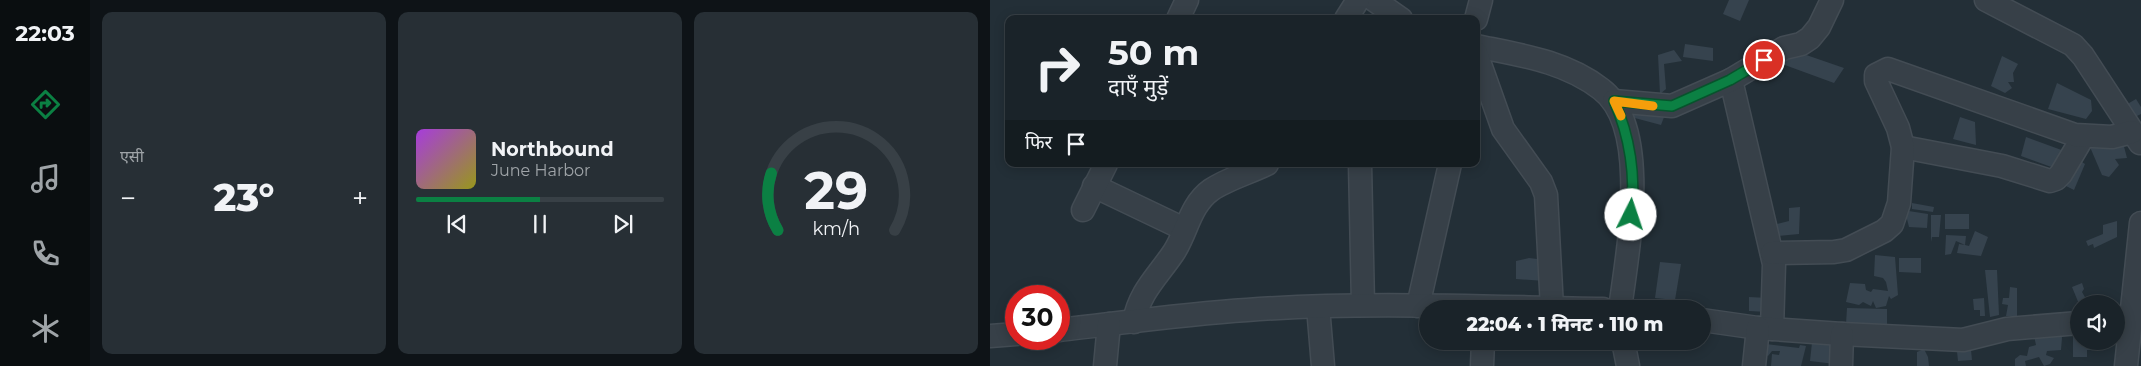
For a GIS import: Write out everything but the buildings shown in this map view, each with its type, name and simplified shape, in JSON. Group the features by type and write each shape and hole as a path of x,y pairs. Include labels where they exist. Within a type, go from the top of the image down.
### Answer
{"street":[{"path":"1180,15 1188,0"},
{"path":"1349,15 1358,0"},
{"path":"1374,0 1395,15"},
{"path":"1477,15 1482,0"},
{"path":"1614,101 1672,106 1730,80 1784,48 1801,44 1810,38 1819,26 1832,0"},
{"path":"1986,0 2073,45 2083,56 2137,138"},
{"path":"1480,47 1553,63 1602,89 1614,101 1627,135 1634,196 1621,300"},
{"path":"1480,64 1503,129 1541,182 1546,195 1552,300"},
{"path":"1772,253 1840,251 1857,246 1884,231 1892,224 1897,215 1903,147 1898,128 1876,81 1876,76 1888,69 2083,137 2137,138"},
{"path":"1730,80 1772,253 1774,275 1765,328 1754,366"},
{"path":"1903,147 2002,166 2050,181 2056,179 2060,174 2083,137"},
{"path":"1082,210 1104,167"},
{"path":"1105,366 1122,323 1173,253 1200,200 1210,191 1261,167"},
{"path":"1360,167 1363,305"},
{"path":"1070,329 1247,310 1363,305 1418,306 1449,167"},
{"path":"1094,186 1184,229"},
{"path":"2125,315 2141,223"},
{"path":"1318,307 1323,366"},
{"path":"1711,321 1765,328 1842,334 1963,340 2007,329 2070,324"},
{"path":"1842,334 1842,366"},
{"path":"990,336 1005,335"},
{"path":"1482,366 1483,350"},
{"path":"1625,350 1628,366"},
{"path":"2125,350 2126,366"}],"slow traffic":[{"path":"1621,116 1614,101 1653,106"}],"route":[{"path":"1631,215 1634,196 1627,135 1614,101 1661,107 1672,106 1730,80 1764,60"}]}
